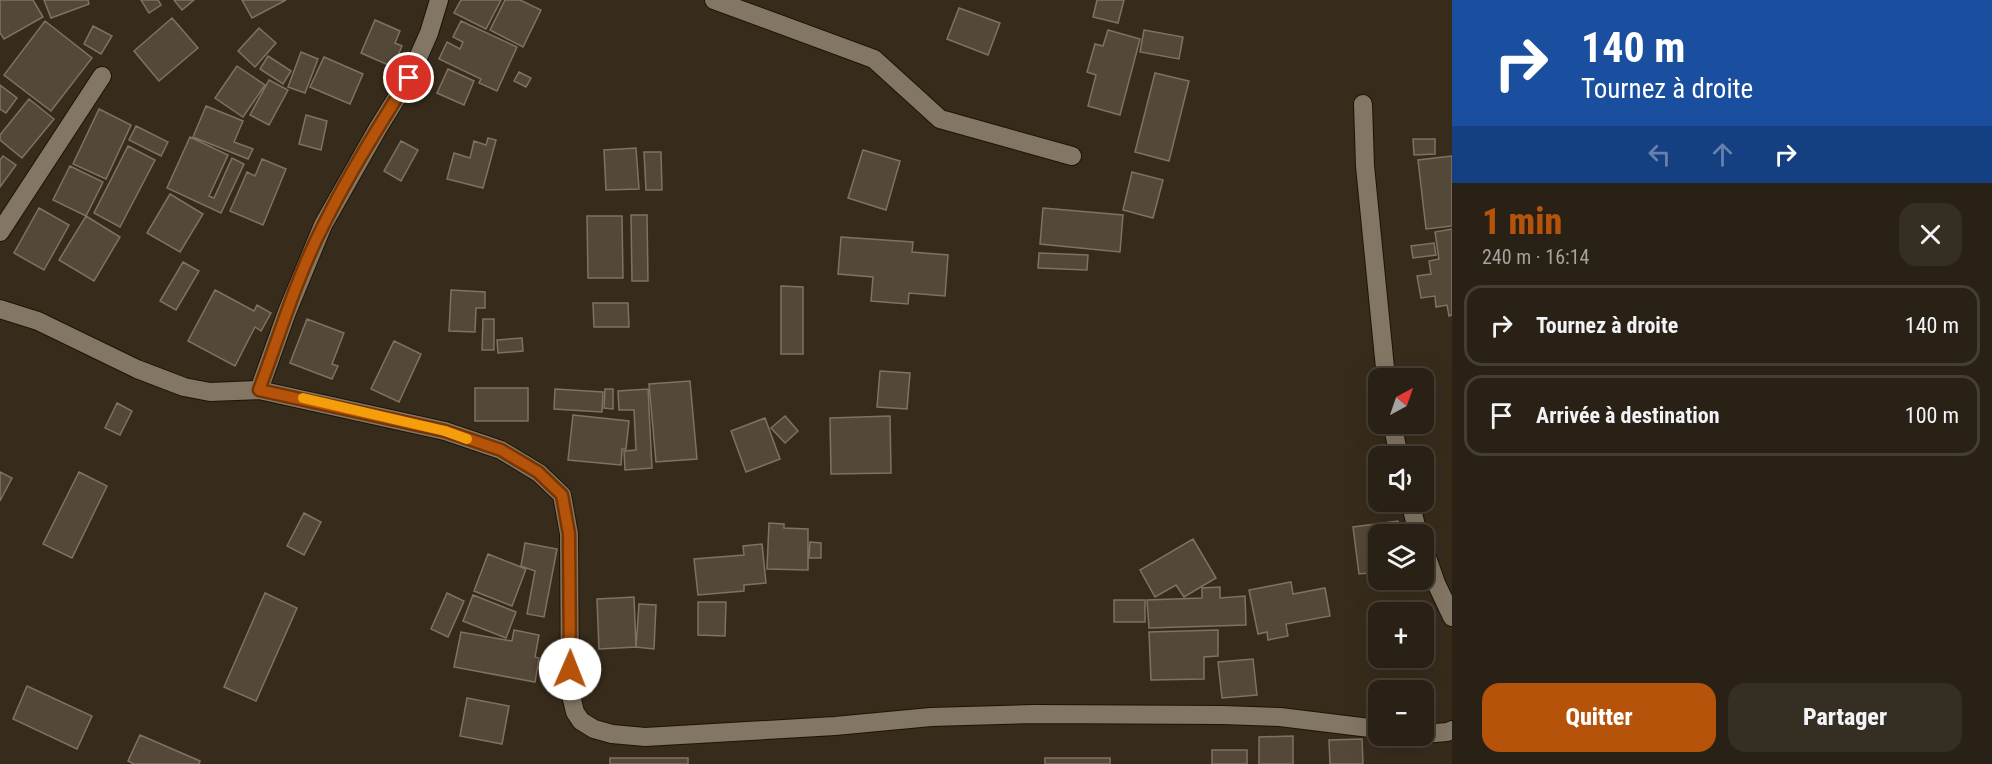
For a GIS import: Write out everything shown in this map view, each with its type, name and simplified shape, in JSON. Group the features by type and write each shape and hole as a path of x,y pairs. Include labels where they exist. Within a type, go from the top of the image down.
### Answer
{"street":[{"path":"259,390 287,312 323,225 409,78 429,33 439,0"},
{"path":"714,0 874,59 940,119 1072,156"},
{"path":"0,232 102,76"},
{"path":"1364,105 1365,166 1385,368"},
{"path":"0,309 38,321 138,369 184,387 210,392 259,390 445,431 501,450 538,472 562,495 569,534 570,691 575,712 581,721 594,729 612,734 645,736 835,726 931,717 1034,714 1280,717 1368,728"},
{"path":"1434,577 1452,617"},
{"path":"1434,733 1452,730"}],"building":[{"path":"0,0 33,0 43,17 4,39 0,33"},
{"path":"44,0 88,0 89,4 51,18"},
{"path":"141,0 158,0 161,5 149,13"},
{"path":"174,0 194,0 182,10"},
{"path":"242,0 286,0 252,18"},
{"path":"461,0 501,0 486,29 454,13"},
{"path":"505,0 520,0 541,10 523,47 490,30"},
{"path":"1097,0 1124,0 1118,23 1093,17"},
{"path":"959,8 1000,23 988,55 947,39"},
{"path":"172,18 198,48 159,81 134,51"},
{"path":"375,20 400,31 395,43 402,46 393,67 361,53"},
{"path":"45,21 92,58 51,111 4,75"},
{"path":"461,21 517,47 497,91 479,83 481,79 439,59 447,42 460,49 463,42 453,37"},
{"path":"93,26 112,36 101,54 84,44"},
{"path":"259,28 276,43 255,67 238,51"},
{"path":"1108,30 1140,39 1120,115 1088,106 1096,75 1087,72 1095,44 1103,46"},
{"path":"1144,30 1183,37 1179,59 1140,52"},
{"path":"301,52 318,59 305,93 288,87"},
{"path":"268,56 291,71 283,84 260,69"},
{"path":"324,57 363,74 350,104 310,87"},
{"path":"237,66 265,85 243,117 215,98"},
{"path":"448,69 474,81 464,105 437,93"},
{"path":"519,72 531,78 526,87 514,81"},
{"path":"1155,73 1189,81 1169,161 1135,152"},
{"path":"269,80 288,90 269,125 250,115"},
{"path":"0,85 17,98 6,113 0,109"},
{"path":"29,99 54,119 22,158 0,140 0,135"},
{"path":"206,106 243,121 234,142 253,149 248,159 193,137"},
{"path":"99,109 131,125 106,179 73,164"},
{"path":"306,115 327,121 321,150 299,144"},
{"path":"136,126 168,142 161,156 129,140"},
{"path":"190,137 228,155 209,196 214,198 232,158 244,164 221,213 167,188"},
{"path":"488,138 496,140 483,188 447,179 454,153 470,158 474,141 486,145"},
{"path":"1413,139 1435,139 1435,154 1414,155"},
{"path":"401,141 418,150 401,181 384,171"},
{"path":"128,146 155,160 120,227 94,213"},
{"path":"636,148 639,189 606,190 604,150"},
{"path":"863,150 900,161 886,210 848,198"},
{"path":"644,152 661,152 662,190 646,190"},
{"path":"3,156 16,165 0,187 0,160"},
{"path":"1452,156 1452,226 1426,229 1418,160"},
{"path":"262,159 286,169 263,225 230,211 247,172 255,176"},
{"path":"70,166 103,182 86,216 53,200"},
{"path":"1132,172 1163,180 1153,218 1123,210"},
{"path":"170,194 203,214 180,252 147,233"},
{"path":"39,208 69,225 44,270 14,253"},
{"path":"1043,208 1123,215 1120,252 1040,244"},
{"path":"631,215 647,215 648,281 632,281"},
{"path":"86,216 120,237 94,281 59,260"},
{"path":"587,216 622,216 623,278 588,278"},
{"path":"1452,229 1452,315 1449,316 1447,305 1436,307 1435,296 1421,298 1417,276 1431,274 1429,261 1439,259 1435,232"},
{"path":"841,237 913,242 912,252 948,255 945,296 909,293 908,304 871,301 873,277 838,274"},
{"path":"1434,243 1436,255 1413,258 1411,246"},
{"path":"1039,253 1088,255 1087,270 1038,268"},
{"path":"183,262 199,271 176,310 160,301"},
{"path":"781,286 803,287 803,354 781,354"},
{"path":"215,290 254,311 257,305 271,313 261,331 255,327 235,366 188,341"},
{"path":"451,290 485,292 485,308 476,308 475,332 449,331"},
{"path":"593,303 628,303 629,327 594,327"},
{"path":"307,319 344,333 332,364 338,366 332,379 290,363"},
{"path":"483,319 494,319 494,350 482,350"},
{"path":"522,338 523,351 498,353 497,340"},
{"path":"394,341 421,354 399,402 371,389"},
{"path":"880,371 910,373 907,409 877,407"},
{"path":"690,381 697,459 656,462 649,384"},
{"path":"475,388 528,388 528,421 475,421"},
{"path":"555,389 603,392 602,412 554,409"},
{"path":"605,389 613,389 613,409 604,408"},
{"path":"648,389 652,468 625,470 624,451 636,450 634,410 619,410 618,391"},
{"path":"117,403 132,411 120,435 105,428"},
{"path":"573,415 629,421 626,449 622,449 621,465 568,460"},
{"path":"785,416 798,431 785,443 771,428"},
{"path":"890,416 891,473 831,474 830,418"},
{"path":"765,418 780,459 746,472 731,431"},
{"path":"0,472 12,478 0,501"},
{"path":"79,472 107,486 72,558 43,544"},
{"path":"304,513 321,522 304,555 287,546"},
{"path":"1398,521 1398,524 1376,524"},
{"path":"769,523 784,524 784,528 808,529 808,570 767,569"},
{"path":"1368,525 1368,573 1359,574 1353,527"},
{"path":"1193,539 1216,578 1184,597 1176,585 1155,597 1140,570"},
{"path":"810,542 821,543 821,558 809,558"},
{"path":"525,543 557,549 544,617 527,614 535,571 521,566"},
{"path":"762,544 766,583 744,585 744,591 698,595 694,559 744,555 743,546"},
{"path":"488,554 526,569 512,606 474,591"},
{"path":"1291,582 1293,594 1325,588 1330,616 1286,624 1288,636 1268,640 1267,632 1258,634 1249,590"},
{"path":"1220,587 1220,598 1245,596 1246,625 1149,628 1147,600 1202,598 1202,588"},
{"path":"265,593 297,608 256,701 224,687"},
{"path":"447,593 464,601 448,637 431,629"},
{"path":"473,595 516,612 506,638 463,621"},
{"path":"634,597 636,647 599,649 597,599"},
{"path":"1114,600 1145,600 1145,622 1114,622"},
{"path":"698,602 726,602 725,636 698,635"},
{"path":"639,604 656,605 654,649 636,647"},
{"path":"514,630 539,635 535,657 539,658 535,682 454,667 461,632 512,641"},
{"path":"1218,630 1218,656 1204,657 1204,679 1151,680 1149,632"},
{"path":"1253,659 1257,695 1222,698 1218,662"},
{"path":"27,686 92,716 77,749 13,719"},
{"path":"467,698 509,706 502,744 460,736"},
{"path":"140,735 200,761 199,764 134,764 128,761"},
{"path":"1293,736 1293,764 1259,764 1259,737"},
{"path":"1362,739 1363,764 1330,764 1329,740"},
{"path":"1212,750 1247,750 1247,764 1212,764"},
{"path":"610,758 688,758 688,764 610,764"},
{"path":"1045,758 1110,758 1110,764 1045,764"}],"slow traffic":[{"path":"303,398 445,431 467,439"}],"route":[{"path":"409,78 323,225 287,312 259,390 445,431 501,450 538,472 562,495 569,534 570,669"}]}
